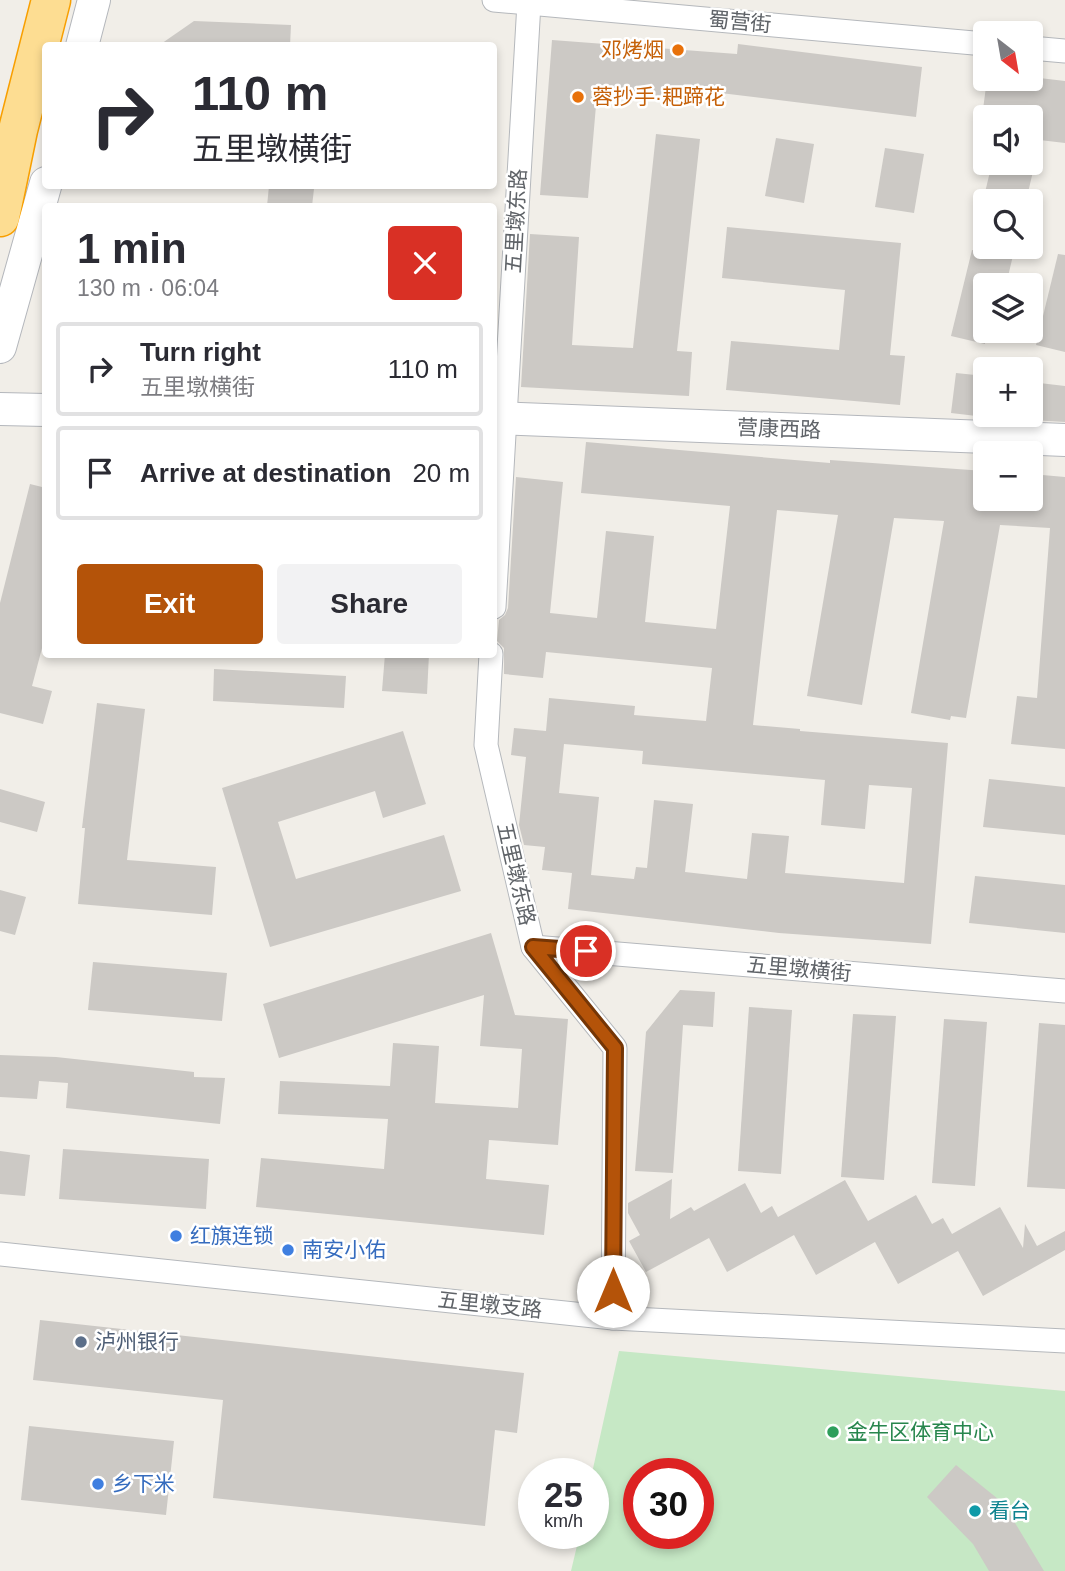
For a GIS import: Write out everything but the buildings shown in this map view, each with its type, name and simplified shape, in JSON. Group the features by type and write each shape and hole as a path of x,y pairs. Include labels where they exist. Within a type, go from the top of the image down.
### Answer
{"highway":[{"path":"0,217 18,130 51,0"}],"street":[{"path":"83,42 94,0"},
{"name":"蜀营街","path":"494,0 682,8 973,43"},
{"name":"五里墩东路","path":"497,494 499,418 529,3"},
{"path":"1043,49 1065,51"},
{"path":"0,347 44,189"},
{"path":"0,410 42,410"},
{"name":"营康西路","path":"499,418 1065,440"},
{"name":"五里墩东路","path":"491,658 486,745 533,947 615,1048 613,1318"},
{"name":"五里墩横街","path":"533,947 1065,991"},
{"name":"五里墩支路","path":"0,1254 613,1318 1065,1340"}],"green space":[{"name":"金牛区体育中心","path":"619,1351 1065,1391 1065,1571 571,1571 576,1549 609,1549 609,1458 595,1458"}],"place":[{"name":"邓烤烟","path":"678,50"},
{"name":"蓉抄手·耙蹄花","path":"578,97"},
{"name":"红旗连锁","path":"176,1236"},
{"name":"南安小佑","path":"288,1250"},
{"name":"泸州银行","path":"81,1342"},
{"name":"金牛区体育中心","path":"833,1432"},
{"name":"乡下米","path":"98,1484"},
{"name":"看台","path":"975,1511"}],"route":[{"path":"586,951 533,947 615,1048 613,1291"}]}
